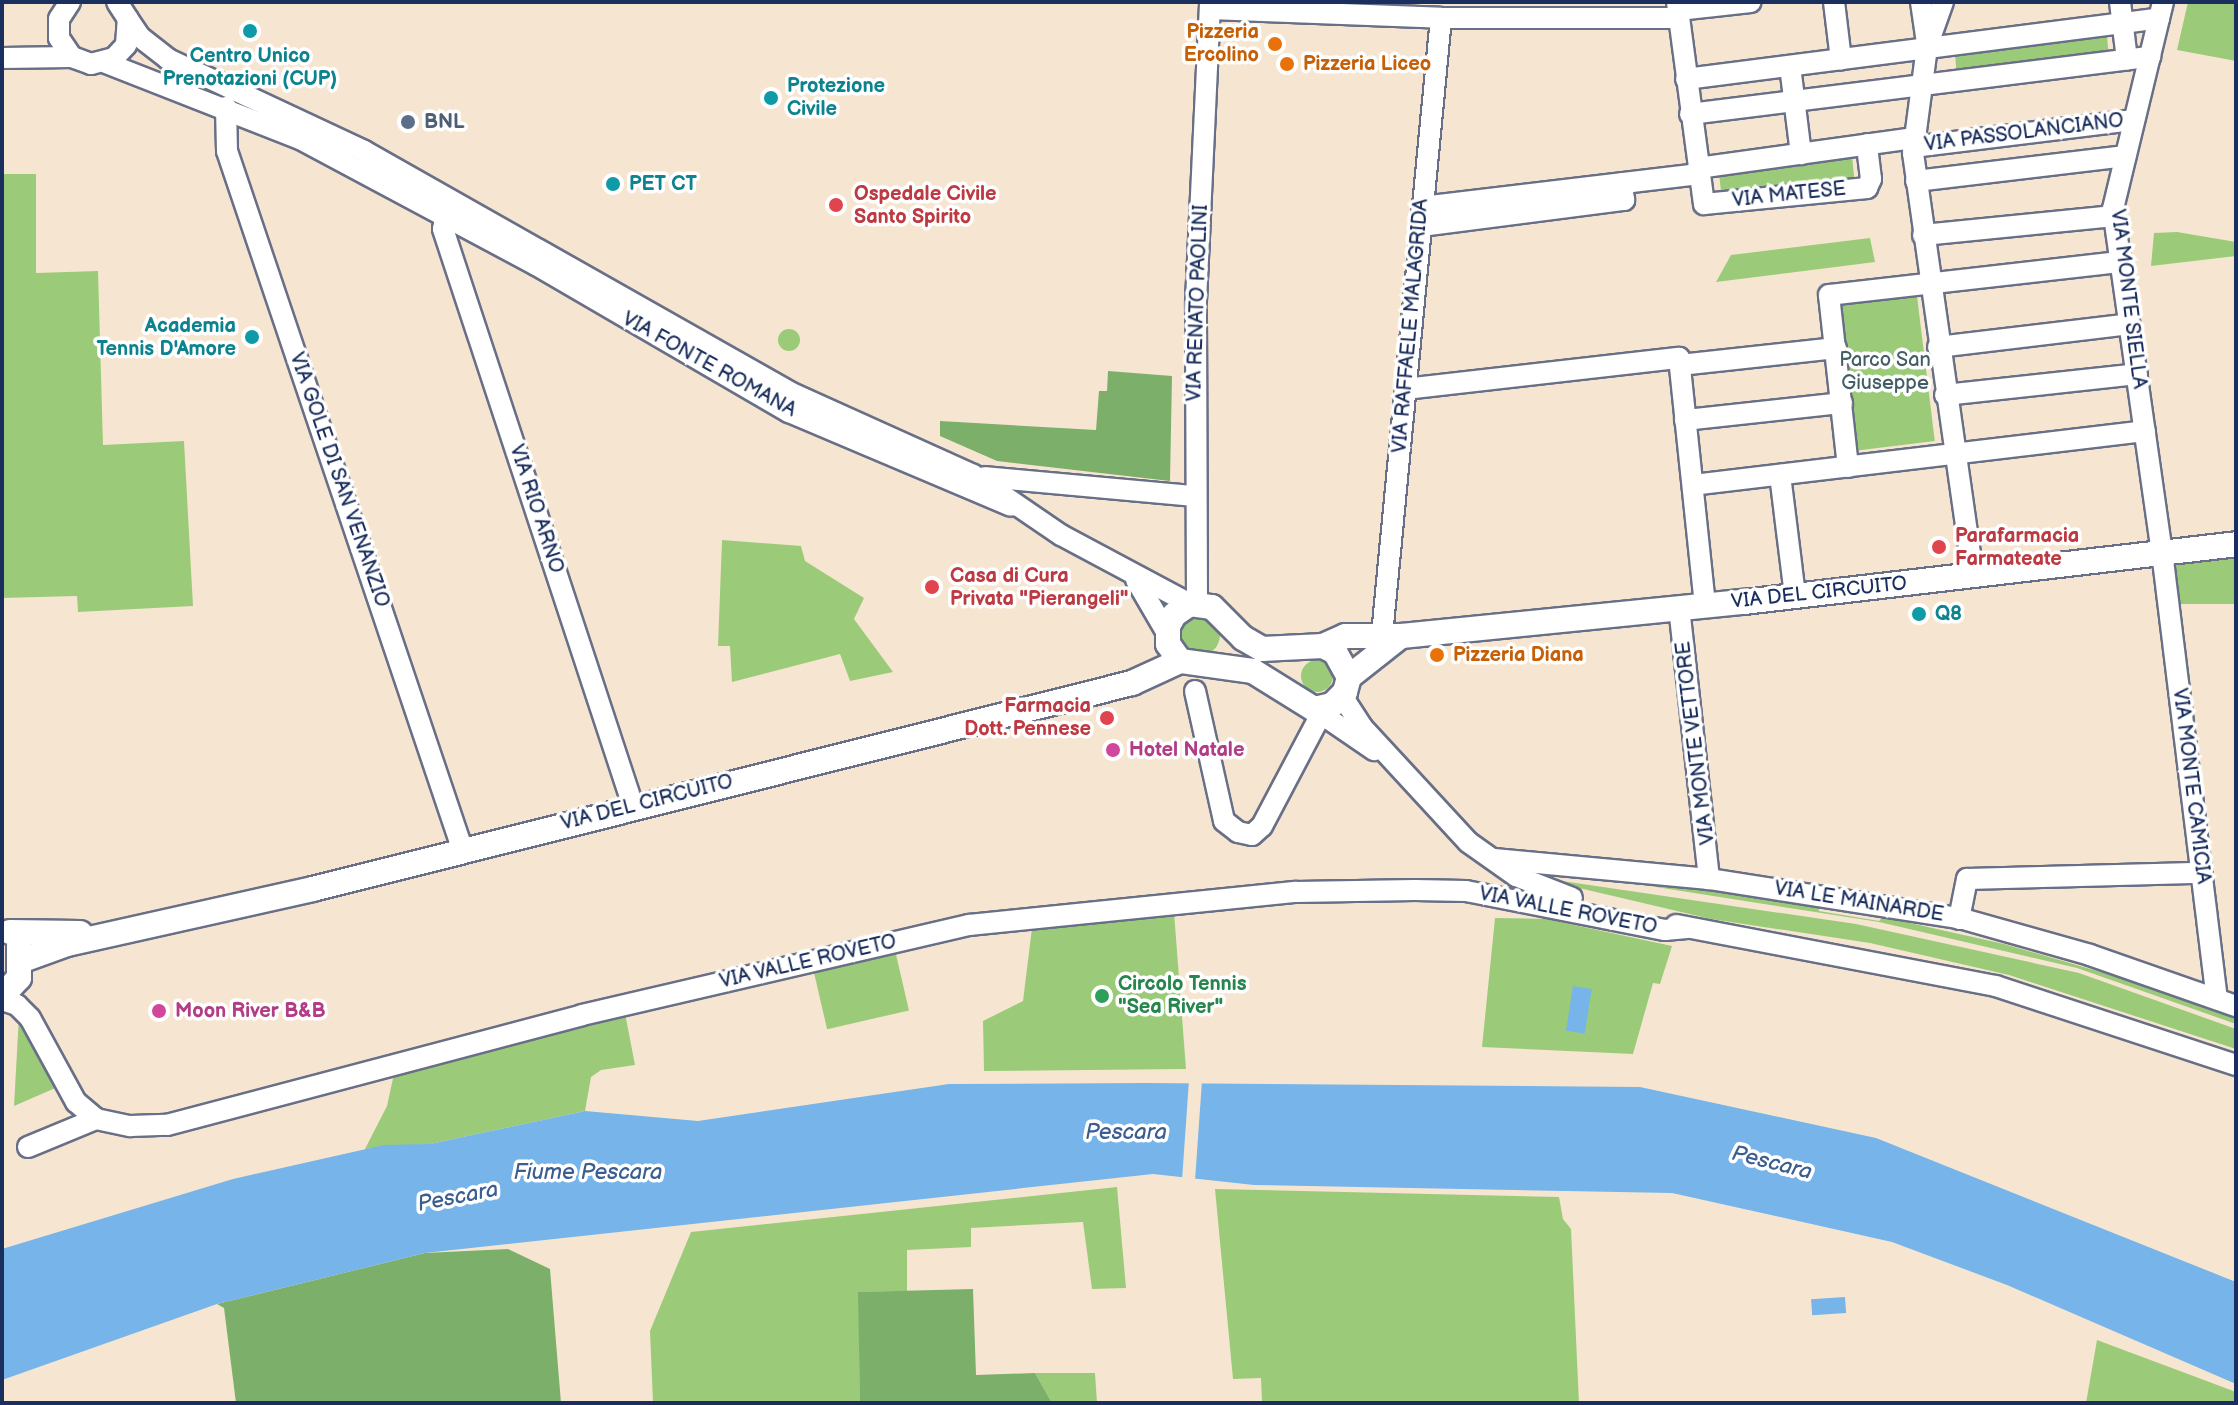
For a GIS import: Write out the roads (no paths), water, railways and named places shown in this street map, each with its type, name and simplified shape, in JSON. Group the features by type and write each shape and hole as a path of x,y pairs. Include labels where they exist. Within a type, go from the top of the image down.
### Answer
{"main road":[{"name":"VIA DEL CIRCUITO","path":"1227,623 1262,649 1323,646 1345,636 1392,635 1795,596 2236,544"},
{"path":"1191,664 1225,651 1227,623 1218,611 1194,604 1174,615 1167,633 1191,664 1253,671 1317,712 1346,686 1392,635"},
{"path":"1323,646 1344,661 1346,686"},
{"name":"VIA DEL CIRCUITO","path":"23,960 110,934 164,926 1132,683 1191,664"},
{"name":"VIA DEL CIRCUITO","path":"6,929 110,934"},
{"path":"4,999 19,978 23,960 6,929"}],"street":[{"path":"2,56 33,49 58,22 70,2"},
{"path":"1210,5 1441,18 1678,10 1751,2"},
{"path":"1834,2 1841,60"},
{"name":"VIA PASSOLANCIANO","path":"1921,2 1927,47"},
{"name":"VIA PASSOLANCIANO","path":"1943,2 1927,47 1913,142 1929,285 1973,576"},
{"name":"VIA RENATO PAOLINI","path":"1194,604 1193,496 1210,5"},
{"path":"106,63 126,45 123,10"},
{"name":"VIA FONTE ROMANA","path":"123,10 140,37 168,59 796,395 973,475 1026,512 1136,580 1194,604"},
{"name":"VIA MATESE","path":"1678,10 1704,204 1867,188 1871,179 1867,144"},
{"path":"1686,79 1927,47 2121,12 2161,10"},
{"name":"VIA MONTE SIELLA","path":"2161,10 2114,216 2162,552"},
{"path":"2121,12 2127,60"},
{"name":"VIA RAFFAELE MALAGRIDA","path":"1392,635 1405,389 1441,18"},
{"path":"58,22 62,45 72,57"},
{"path":"2,56 72,57"},
{"name":"VIA FONTE ROMANA","path":"72,57 91,64 106,63 226,107 408,186 452,219 789,412 1026,512"},
{"path":"1690,114 2150,57"},
{"name":"VIA MATESE","path":"1790,66 1801,154"},
{"name":"VIA GOLE DI SAN VENANZIO","path":"226,107 227,151 463,851"},
{"name":"VIA PASSOLANCIANO","path":"1913,142 2134,120"},
{"name":"VIA MATESE","path":"1699,171 1867,144 1913,142"},
{"name":"VIA PASSOLANCIANO","path":"1916,181 2126,156"},
{"path":"1422,217 1699,171"},
{"path":"1923,235 2114,216"},
{"name":"VIA RIO ARNO","path":"452,219 445,219 443,229 633,806"},
{"path":"1848,467 1829,295 2120,262"},
{"path":"1938,347 2130,324"},
{"path":"1405,389 1836,348"},
{"path":"1680,362 1705,605"},
{"path":"1945,395 2137,374"},
{"path":"1685,420 1842,403"},
{"path":"1693,485 2145,431"},
{"name":"VIA FONTE ROMANA","path":"973,475 1008,482 1193,496"},
{"path":"1780,475 1795,596"},
{"name":"VIA MONTE CAMICIA","path":"2162,552 2202,873 2226,1003"},
{"name":"VIA FONTE ROMANA","path":"1136,580 1167,633"},
{"name":"VIA MONTE VETTORE","path":"1679,607 1709,879"},
{"path":"1346,686 1388,757"},
{"path":"1195,691 1224,821 1238,832 1252,835 1262,826 1317,712 1388,757 1497,864"},
{"name":"VIA LE MAINARDE","path":"1497,864 1709,879 1959,919 2039,939 2226,1003"},
{"name":"VIA VALLE ROVETO","path":"1497,864 1550,892 1687,928 1996,986 2236,1065"},
{"path":"1959,919 1967,879 2202,873"},
{"name":"VIA VALLE ROVETO","path":"96,1119 130,1126 167,1125 582,1015 969,925 1296,892 1415,890 1466,891 1665,930 1687,928"},
{"path":"4,999 24,1010 76,1102 96,1119 28,1147"}],"water":[{"path":"1573,986 1592,989 1585,1033 1566,1030"},
{"name":"Fiume Pescara","path":"949,1084 1640,1087 1876,1138 2236,1282 2236,1384 2007,1285 1892,1242 1672,1193 1254,1185 1153,1174 425,1253 217,1304 2,1380 2,1249 233,1179 384,1145 430,1144 585,1111 698,1121"},
{"path":"1845,1297 1846,1313 1812,1315 1811,1299"}],"place":[{"name":"Centro Unico Prenotazioni (CUP)","path":"250,31"},
{"name":"Pizzeria Ercolino","path":"1275,44"},
{"name":"Pizzeria Liceo","path":"1287,64"},
{"name":"Protezione Civile","path":"771,98"},
{"name":"BNL","path":"408,122"},
{"name":"PET CT","path":"613,184"},
{"name":"Ospedale Civile Santo Spirito","path":"836,205"},
{"name":"Academia Tennis D'Amore","path":"252,337"},
{"name":"Parafarmacia Farmateate","path":"1939,547"},
{"name":"Casa di Cura Privata \"Pierangeli\"","path":"932,587"},
{"name":"Q8","path":"1919,614"},
{"name":"Pizzeria Diana","path":"1437,655"},
{"name":"Farmacia Dott. Pennese","path":"1107,718"},
{"name":"Hotel Natale","path":"1113,750"},
{"name":"Circolo Tennis \"Sea River\"","path":"1102,996"},
{"name":"Moon River B&B","path":"159,1011"}],"park label":[{"name":"Parco San Giuseppe","path":"1885,372"}],"water label":[{"name":"Pescara","path":"1126,1133"},
{"name":"Pescara","path":"1772,1163"},
{"name":"Pescara","path":"458,1197"}]}
